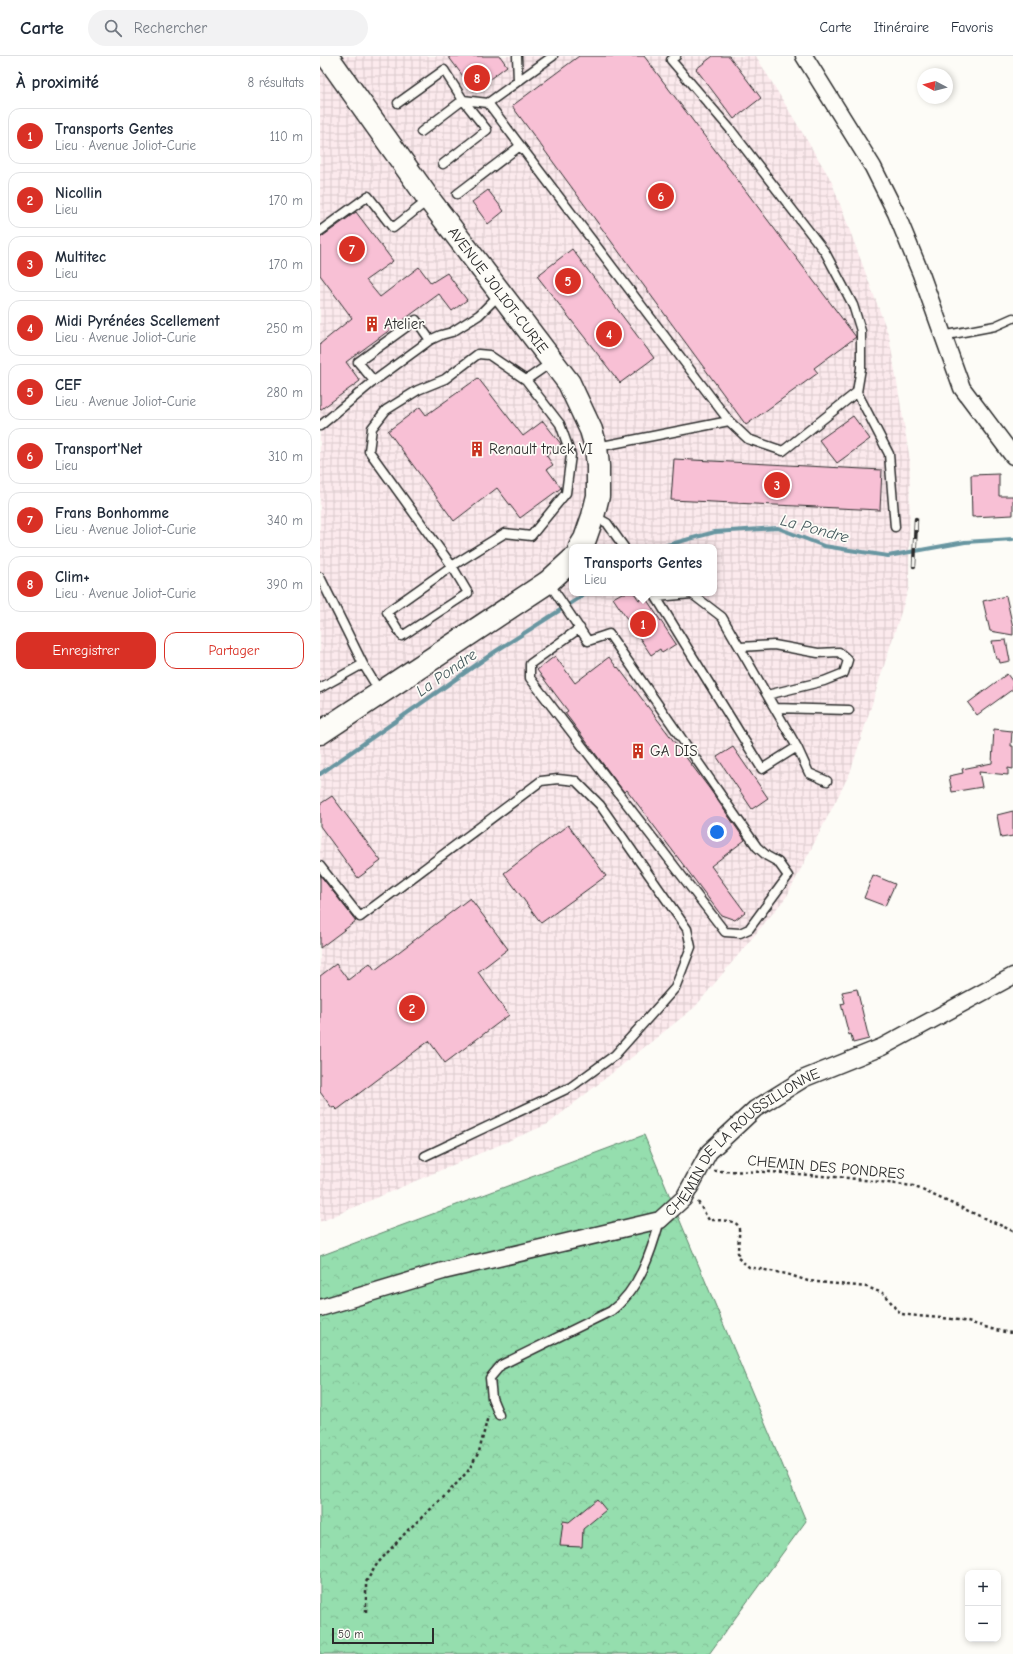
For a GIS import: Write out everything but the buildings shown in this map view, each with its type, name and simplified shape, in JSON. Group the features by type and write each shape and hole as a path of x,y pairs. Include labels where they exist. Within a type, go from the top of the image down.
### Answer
{"street":[{"path":"804,56 873,167 896,213 921,274 942,336 962,388 1013,456"},
{"name":"AVENUE JOLIOT-CURIE","path":"329,61 428,198 569,383 591,430 596,447 598,466 598,496 593,516 582,544"},
{"path":"320,733 380,693 553,588 569,564"},
{"name":"CHEMIN DE LA ROUSSILLONNE","path":"320,1308 443,1271 660,1220 684,1198 709,1152 755,1109 799,1082 882,1046 1013,976"}],"lane":[{"path":"517,56 518,81"},
{"path":"421,132 463,100 488,103 553,56"},
{"path":"676,56 671,60 730,129 825,252 853,304 861,332 861,368 857,392 889,454 895,527"},
{"path":"398,104 444,70 463,100 487,130 442,164"},
{"path":"488,103 729,421 748,438 783,452 857,392"},
{"path":"457,194 520,146"},
{"path":"320,231 368,196 393,228 422,205 428,198"},
{"path":"320,426 374,381 430,340 452,332 478,315 501,294"},
{"path":"942,336 995,326 1013,318"},
{"path":"374,381 358,362 416,320 430,340"},
{"path":"526,380 489,355 478,354 445,379 418,390 386,410 372,428 369,451 452,566 468,594 402,636 387,612 452,566 505,533 531,536 566,493 571,455 567,442 560,424 526,380"},
{"path":"526,380 552,361"},
{"path":"596,447 729,421"},
{"path":"593,516 607,523 622,544"},
{"path":"320,578 362,664 380,693"},
{"path":"553,588 580,628 588,641 609,634 757,846 767,856 778,862 788,876 749,929 740,933 725,932 530,678 530,664 580,628"},
{"path":"656,596 762,769 797,747"},
{"path":"695,596 722,616 797,747 809,773 827,781"},
{"path":"740,647 774,645 818,653 839,652 848,660 844,673 824,681 768,695"},
{"path":"320,688 362,664"},
{"path":"775,708 849,710"},
{"path":"320,866 360,917 541,781 558,779 576,781 600,805 687,929 691,947 675,988 615,1055 571,1088 424,1156"},
{"path":"499,1415 492,1398 490,1378 501,1365 604,1315 623,1303 636,1283 653,1244 660,1220"}],"path":[{"name":"CHEMIN DES PONDRES","path":"699,1171 780,1172 913,1186 1013,1231"},
{"path":"690,1187 709,1220 734,1222 739,1225 738,1258 749,1267 787,1274 808,1281 867,1287 885,1294 895,1308 902,1314 956,1320 1013,1333"},
{"path":"366,1612 366,1582 377,1564 408,1530 446,1495 468,1471 479,1452 492,1398"}],"shaded area":[{"path":"320,56 756,56 831,180 889,336 910,460 909,587 850,773 787,896 695,1007 548,1124 320,1222"}],"green space":[{"path":"644,1135 806,1521 709,1654 320,1654 320,1256"}],"waterway":[{"name":"La Pondre","path":"671,544 715,532 778,528 824,546 888,556 965,542 1013,539"},
{"name":"La Pondre","path":"320,774 496,651 582,596"}],"railway":[{"path":"914,566 916,519"}],"place":[{"name":"Clim+","path":"477,78"},
{"name":"Transport'Net","path":"661,196"},
{"name":"Frans Bonhomme","path":"352,249"},
{"name":"CEF","path":"568,281"},
{"name":"Atelier","path":"372,324"},
{"name":"Midi Pyrénées Scellement","path":"609,334"},
{"name":"Renault truck VI","path":"477,449"},
{"name":"Multitec","path":"777,485"},
{"name":"Transports Gentes","path":"643,624"},
{"name":"GA DIS","path":"638,751"},
{"name":"Nicollin","path":"412,1008"}]}
